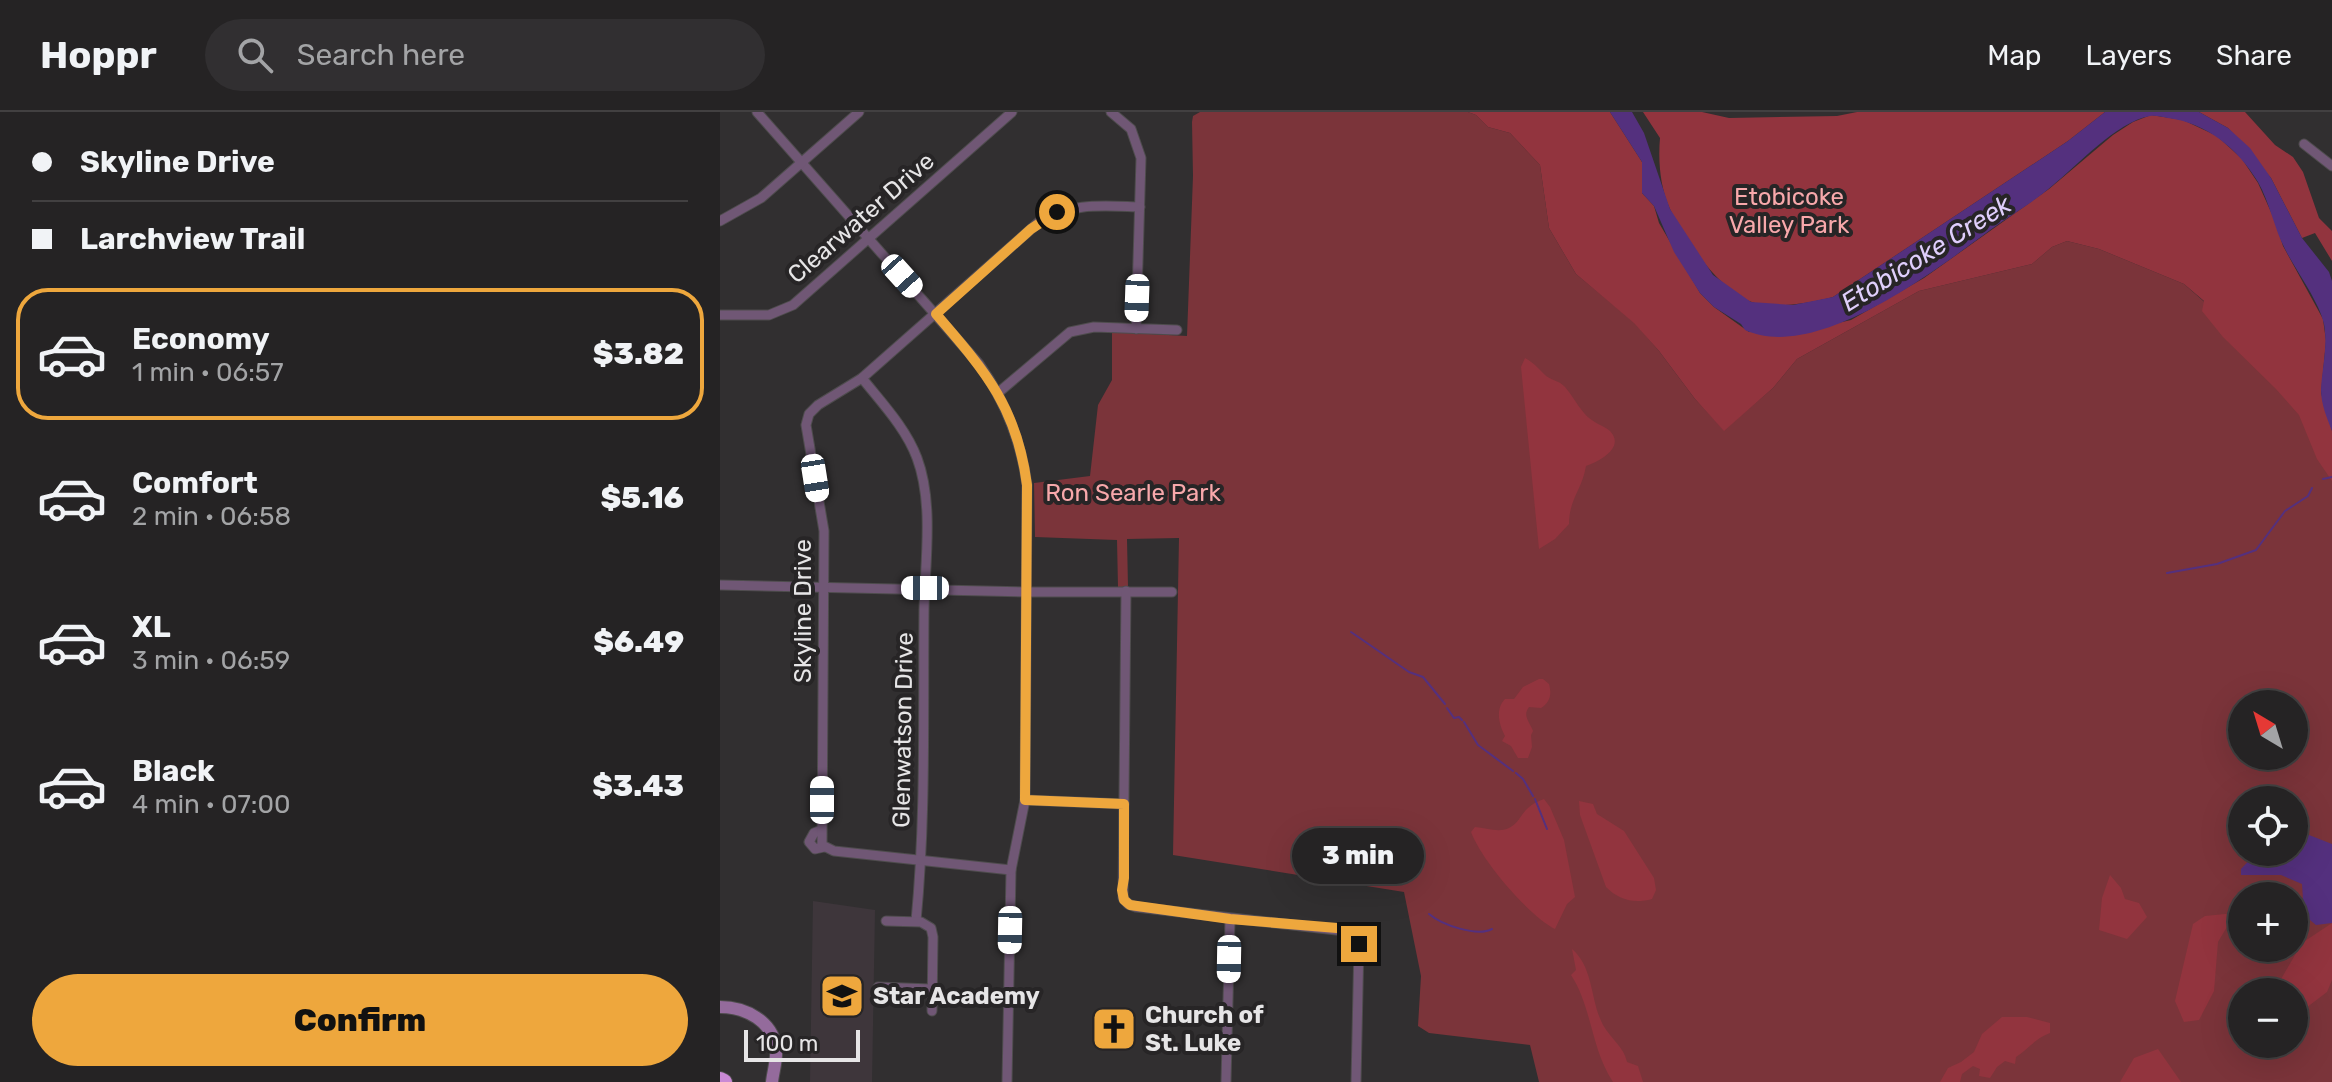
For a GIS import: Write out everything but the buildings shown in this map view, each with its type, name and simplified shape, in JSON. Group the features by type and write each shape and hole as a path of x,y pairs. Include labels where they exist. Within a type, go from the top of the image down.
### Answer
{"main road":[{"path":"720,1007 744,1010 757,1017 766,1027 776,1049 772,1082"}],"street":[{"path":"757,112 979,364 999,392 1024,460 1027,485 1025,800 1011,870 1007,1082"},
{"path":"720,221 756,202 859,112"},
{"name":"Clearwater Drive","path":"720,315 759,316 785,310 1012,112"},
{"path":"1111,112 1131,129 1141,158 1136,329"},
{"path":"2304,144 2332,166"},
{"name":"Skyline Drive","path":"922,861 824,848 821,830 824,531 806,425 809,414 862,378 1049,216 1077,207 1140,207"},
{"path":"999,392 1070,332 1094,327 1177,330"},
{"name":"Glenwatson Drive","path":"862,378 902,429 917,458 925,495 922,861 916,921"},
{"path":"720,585 1172,592"},
{"path":"1126,591 1122,890 1126,902 1136,907 1230,919 1349,929 1356,934 1359,942 1356,1082"},
{"path":"1025,800 1124,804"},
{"path":"922,861 1011,870"},
{"path":"1226,1082 1230,919"},
{"path":"886,921 928,924 933,933 932,1011"},
{"path":"878,987 931,989"}],"shaded area":[{"name":"Star Academy","path":"813,901 875,910 872,1082 810,1082"}],"green space":[{"name":"Ron Searle Park","path":"1200,112 1468,112 1488,127 1510,133 1540,165 1549,228 1576,274 1634,322 1695,399 1724,430 1773,388 1797,359 1919,291 2032,264 2052,247 2067,241 2099,249 2184,284 2324,407 2332,431 2332,1082 1539,1082 1530,1045 1429,1033 1418,1026 1421,976 1404,892 1173,855 1179,538 1127,539 1128,587 1118,587 1117,540 1035,537 1034,483 1090,476 1098,405 1112,380 1112,332 1187,336 1193,116"},
{"path":"1468,112 1610,112 1642,162 1642,193 1654,206 1659,223 1700,293 1749,332 1851,320 1924,278 2049,189 2133,122 2151,115 2183,120 2217,136 2242,159 2258,183 2283,246 2323,319 2326,341 2321,393 2332,431 2332,481 2317,459 2299,415 2223,337 2202,311 2204,301 2184,284 2099,249 2067,241 2052,247 2032,264 1919,291 1797,359 1773,388 1724,431 1634,323 1576,274 1549,228 1540,165 1510,133 1488,127"},
{"name":"Etobicoke Valley Park","path":"1643,112 1702,112 1729,118 1837,116 1857,112 2105,112 2068,141 1833,297 1779,305 1758,304 1738,295 1714,274 1693,248 1667,201 1660,174 1660,138"},
{"path":"2199,112 2245,112 2275,145 2293,157 2303,172 2319,218 2332,231 2332,261 2315,233 2302,238 2271,178 2228,128"},
{"path":"1525,358 1546,376 1563,385 1587,416 1610,431 1615,443 1608,453 1586,466 1571,508 1569,524 1555,539 1539,549 1521,367"},
{"path":"1539,679 1549,684 1550,698 1541,708 1529,707 1527,710 1526,716 1533,731 1532,747 1528,758 1518,758 1511,746 1502,741 1505,736 1500,722 1500,707 1505,699 1514,699 1523,687"},
{"path":"1544,799 1564,840 1575,897 1567,904 1555,929 1532,912 1507,886 1471,832 1475,827 1509,828 1530,806"},
{"path":"1579,801 1593,804 1597,814 1624,831 1654,878 1656,890 1652,899 1627,900 1606,887 1580,815"},
{"path":"2110,875 2121,888 2125,899 2139,903 2147,917 2127,939 2099,930 2102,898"},
{"path":"2228,914 2228,925 2218,942 2214,991 2199,1020 2184,1022 2175,1001 2193,924 2205,916"},
{"path":"2332,923 2332,980 2327,992 2308,1006 2308,978 2282,978 2291,962 2308,962 2308,939"},
{"path":"1572,949 1584,965 1603,1025 1627,1062 1638,1066 1643,1082 1613,1082 1606,1069 1571,975 1576,970"},
{"path":"2002,1017 2027,1017 2050,1023 2050,1033 2016,1057 2015,1064 2005,1061 1997,1067 1990,1078 1979,1076 1980,1069 1973,1066 1962,1074 1960,1082 1940,1082 1948,1068 1974,1052 1982,1034"},
{"path":"2158,1049 2181,1082 2120,1082 2134,1058"}],"water":[{"name":"Etobicoke Creek","path":"1610,112 1632,112 1644,133 1670,209 1713,275 1751,302 1793,305 1833,297 2068,141 2105,112 2199,112 2228,128 2250,148 2271,178 2302,238 2329,272 2332,281 2332,431 2321,395 2325,333 2317,306 2285,249 2262,190 2250,170 2231,149 2196,125 2156,116 2137,120 2098,145 2038,197 1909,287 1840,323 1806,334 1774,337 1745,330 1700,293 1674,252 1654,206 1642,193 1642,162"},
{"path":"2308,835 2332,844 2332,923 2316,925 2308,918 2308,882 2297,882 2281,875 2241,875 2244,866 2308,866"}],"waterway":[{"path":"2323,479 2332,477"},
{"path":"2167,573 2217,564 2256,550 2285,511 2308,496 2312,488"},
{"path":"1351,632 1409,672 1423,677 1445,704"},
{"path":"1447,708 1454,718 1462,720"},
{"path":"1464,722 1478,745 1513,771"},
{"path":"1516,773 1533,796"},
{"path":"1535,799 1547,829"},
{"path":"1429,914 1460,929 1478,932 1492,929"}],"place":[{"name":"Star Academy","path":"842,996"},
{"name":"Church of St. Luke","path":"1114,1029"}],"route":[{"path":"1057,212 1031,229 936,314 999,392 1024,460 1027,485 1025,800 1124,804 1122,896 1130,905 1230,919 1349,929 1358,936 1359,944"}]}
